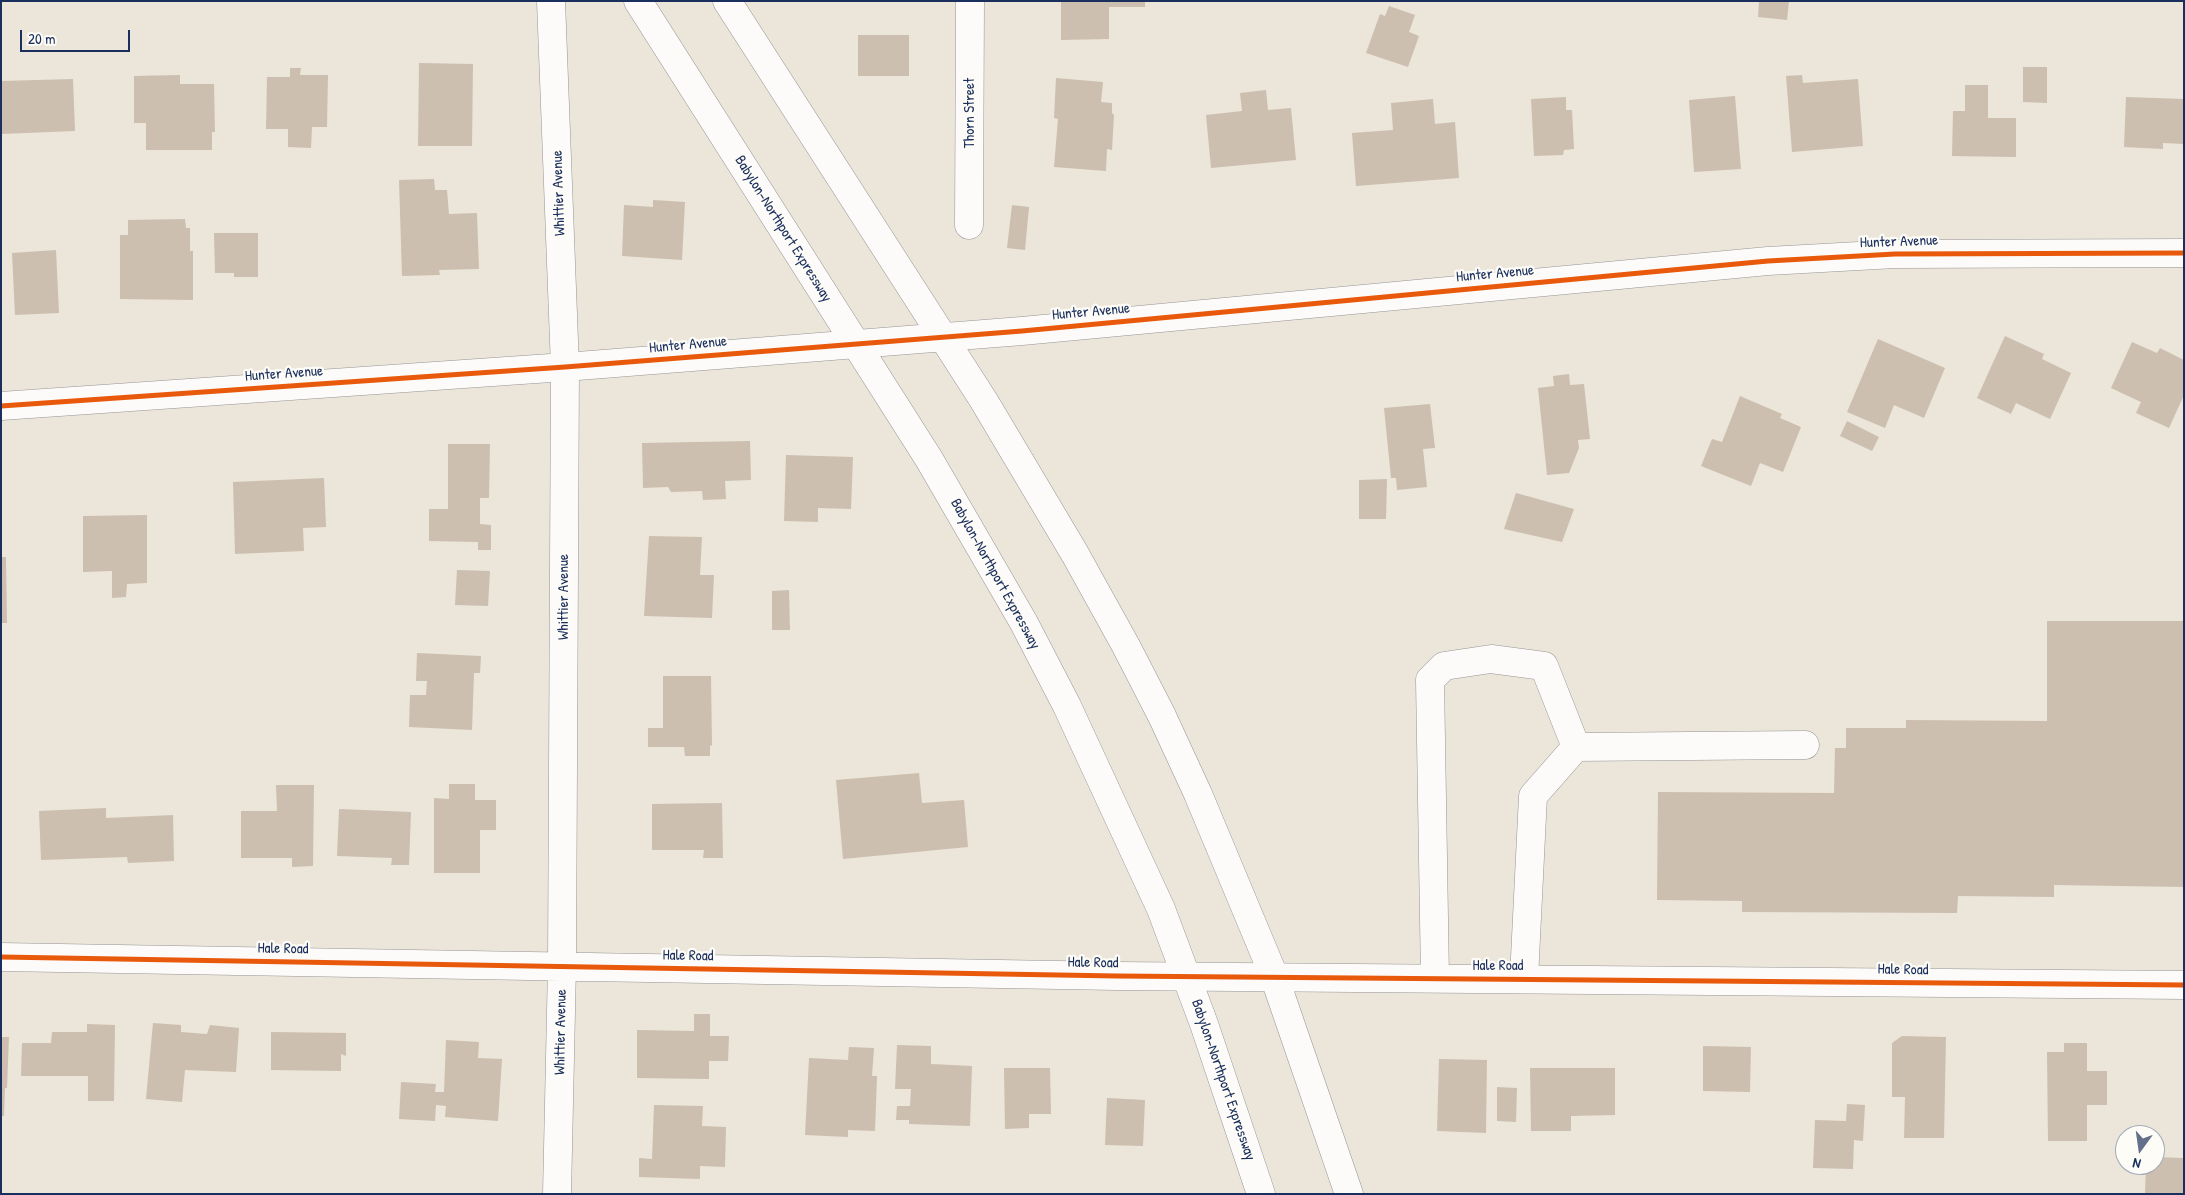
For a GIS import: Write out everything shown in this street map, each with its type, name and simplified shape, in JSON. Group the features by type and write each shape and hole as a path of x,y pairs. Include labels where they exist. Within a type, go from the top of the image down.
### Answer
{"street":[{"name":"Whittier Avenue","path":"551,1 565,367 562,966 558,1194"},
{"name":"Babylon-Northport Expressway","path":"638,1 930,459 1024,623 1067,706 1144,870 1187,976 1261,1194"},
{"path":"727,1 984,401 1075,554 1126,646 1162,716 1198,794 1274,976 1349,1194"},
{"name":"Thorn Street","path":"969,225 970,1"},
{"name":"Hunter Avenue","path":"1,406 565,367 942,337 1777,260 1914,254 2184,253"},
{"path":"1435,978 1430,680 1444,666 1491,660 1544,666 1576,747"},
{"path":"1524,978 1533,796 1576,747 1805,744"},
{"name":"Hale Road","path":"1,957 1187,976 2184,985"}],"building":[{"path":"1061,1 1145,1 1145,7 1109,7 1109,39 1061,40"},
{"path":"1759,1 1789,1 1787,20 1758,17"},
{"path":"1389,6 1415,15 1409,32 1419,36 1408,67 1366,53 1380,14 1385,16"},
{"path":"858,35 909,35 909,76 858,76"},
{"path":"419,63 473,64 472,146 418,146"},
{"path":"2023,67 2047,67 2047,103 2023,102"},
{"path":"290,68 301,68 300,75 328,75 327,127 312,127 311,148 288,147 288,129 266,129 267,77 290,77"},
{"path":"180,75 180,84 214,84 215,132 212,132 212,150 146,150 146,123 134,123 134,76"},
{"path":"1802,75 1803,83 1858,79 1863,146 1792,152 1786,76"},
{"path":"1056,78 1103,82 1101,102 1112,103 1112,113 1114,115 1112,150 1107,149 1106,171 1054,167 1058,119 1054,118"},
{"path":"73,79 75,131 1,134 1,81"},
{"path":"1965,85 1988,85 1988,118 2016,118 2016,157 1952,156 1953,111 1965,111"},
{"path":"1266,90 1268,110 1291,108 1296,160 1211,168 1206,115 1242,111 1240,93"},
{"path":"1735,96 1741,169 1694,172 1689,100"},
{"path":"1566,97 1566,110 1572,110 1574,149 1564,150 1563,155 1534,156 1531,99"},
{"path":"2126,97 2184,99 2184,144 2163,143 2163,149 2124,147"},
{"path":"1433,99 1435,124 1455,122 1459,178 1356,186 1352,133 1393,130 1391,103"},
{"path":"434,179 435,190 447,190 449,214 477,213 479,269 439,270 440,275 402,276 399,180"},
{"path":"653,200 685,202 682,260 622,256 624,205 653,207"},
{"path":"1012,205 1029,207 1025,250 1007,248"},
{"path":"185,219 186,228 190,228 190,251 193,251 193,300 120,299 120,235 128,235 128,220"},
{"path":"214,233 258,233 258,277 234,277 234,273 215,273"},
{"path":"56,250 59,313 15,315 12,253"},
{"path":"2005,336 2044,354 2042,359 2071,373 2050,419 2016,403 2011,414 1977,398"},
{"path":"1878,339 1945,368 1924,418 1894,405 1885,428 1847,412"},
{"path":"2132,342 2157,353 2160,348 2184,360 2184,395 2169,428 2136,413 2141,402 2111,388"},
{"path":"1569,374 1570,385 1584,384 1590,439 1578,440 1579,448 1569,473 1547,475 1538,388 1554,386 1553,376"},
{"path":"1740,396 1782,414 1780,418 1801,427 1783,472 1760,463 1751,486 1701,466 1712,439 1722,442"},
{"path":"1430,404 1435,448 1423,449 1427,487 1397,490 1396,478 1391,478 1384,408"},
{"path":"1847,421 1879,437 1872,451 1840,436"},
{"path":"750,441 751,480 725,481 726,499 703,500 702,491 671,492 668,487 643,488 642,443"},
{"path":"448,444 490,444 489,498 480,498 480,524 491,525 491,550 478,550 478,542 429,541 429,509 448,509"},
{"path":"786,455 853,457 851,509 818,508 818,522 784,521"},
{"path":"324,478 326,527 303,528 304,551 235,554 233,482"},
{"path":"1387,479 1386,519 1359,519 1359,480"},
{"path":"1516,493 1574,509 1562,542 1504,529"},
{"path":"147,515 147,583 127,584 126,597 112,598 112,571 83,572 83,516"},
{"path":"649,536 702,537 700,575 714,575 712,618 644,616"},
{"path":"1,557 6,557 7,623 1,623"},
{"path":"457,570 490,571 488,606 455,605"},
{"path":"789,590 790,630 772,630 772,591"},
{"path":"2047,621 2184,621 2184,887 2054,885 2054,897 1958,896 1957,913 1742,912 1742,901 1657,900 1658,792 1834,793 1835,748 1846,748 1846,728 1906,728 1906,720 2047,721"},
{"path":"417,653 481,656 480,673 474,673 472,730 409,727 410,695 426,695 427,681 416,681"},
{"path":"663,676 711,676 712,745 710,746 710,756 685,756 684,747 648,747 648,728 663,728"},
{"path":"919,773 922,803 964,800 968,847 843,859 836,780"},
{"path":"449,784 475,784 475,800 496,800 496,830 480,830 480,873 434,873 434,798 449,799"},
{"path":"276,785 314,785 313,866 292,867 292,858 241,858 241,811 277,811"},
{"path":"722,803 723,858 703,858 704,850 652,850 652,804"},
{"path":"106,808 106,818 173,815 174,861 128,863 127,857 41,860 39,811"},
{"path":"339,809 411,812 409,865 391,865 392,858 337,856"},
{"path":"694,1014 710,1014 710,1036 729,1036 728,1061 709,1061 709,1079 637,1078 637,1030 694,1031"},
{"path":"153,1023 181,1025 181,1032 207,1034 210,1025 239,1028 236,1072 185,1070 182,1102 146,1099"},
{"path":"87,1024 115,1025 114,1101 88,1101 88,1076 21,1076 22,1043 51,1043 52,1032 87,1032"},
{"path":"271,1032 346,1033 346,1056 341,1054 341,1071 271,1070"},
{"path":"1902,1036 1946,1037 1944,1138 1904,1138 1905,1097 1892,1097 1892,1043"},
{"path":"1,1037 9,1037 4,1116 1,1116"},
{"path":"446,1040 479,1042 478,1058 502,1059 498,1121 445,1117 446,1106 436,1105 435,1121 399,1119 401,1082 436,1084 435,1092 444,1092"},
{"path":"2064,1043 2087,1043 2087,1071 2107,1071 2107,1105 2087,1105 2087,1141 2048,1141 2047,1052 2064,1052"},
{"path":"897,1045 931,1046 931,1064 972,1066 970,1126 909,1124 909,1120 896,1120 897,1106 910,1106 911,1089 895,1089"},
{"path":"1703,1046 1751,1047 1750,1092 1703,1091"},
{"path":"849,1047 874,1048 872,1076 877,1076 875,1131 848,1130 848,1137 805,1135 809,1058 848,1060"},
{"path":"1439,1059 1487,1060 1486,1133 1437,1131"},
{"path":"1004,1068 1050,1068 1051,1114 1029,1114 1029,1128 1005,1129"},
{"path":"1530,1068 1615,1068 1615,1115 1571,1116 1571,1131 1531,1131"},
{"path":"1497,1087 1517,1088 1516,1122 1497,1121"},
{"path":"1107,1098 1145,1100 1143,1146 1105,1145"},
{"path":"1847,1104 1865,1105 1863,1141 1854,1140 1853,1169 1813,1168 1815,1120 1846,1121"},
{"path":"654,1105 703,1106 702,1126 726,1127 725,1167 700,1166 700,1179 639,1177 639,1158 652,1159"},
{"path":"2165,1157 2184,1158 2184,1194 2145,1194 2146,1175 2165,1175"}],"cycle path":[{"path":"1,406 565,367 1022,331 1768,261 1895,254 2184,253"},
{"path":"1,957 1117,976 2184,985"}]}
